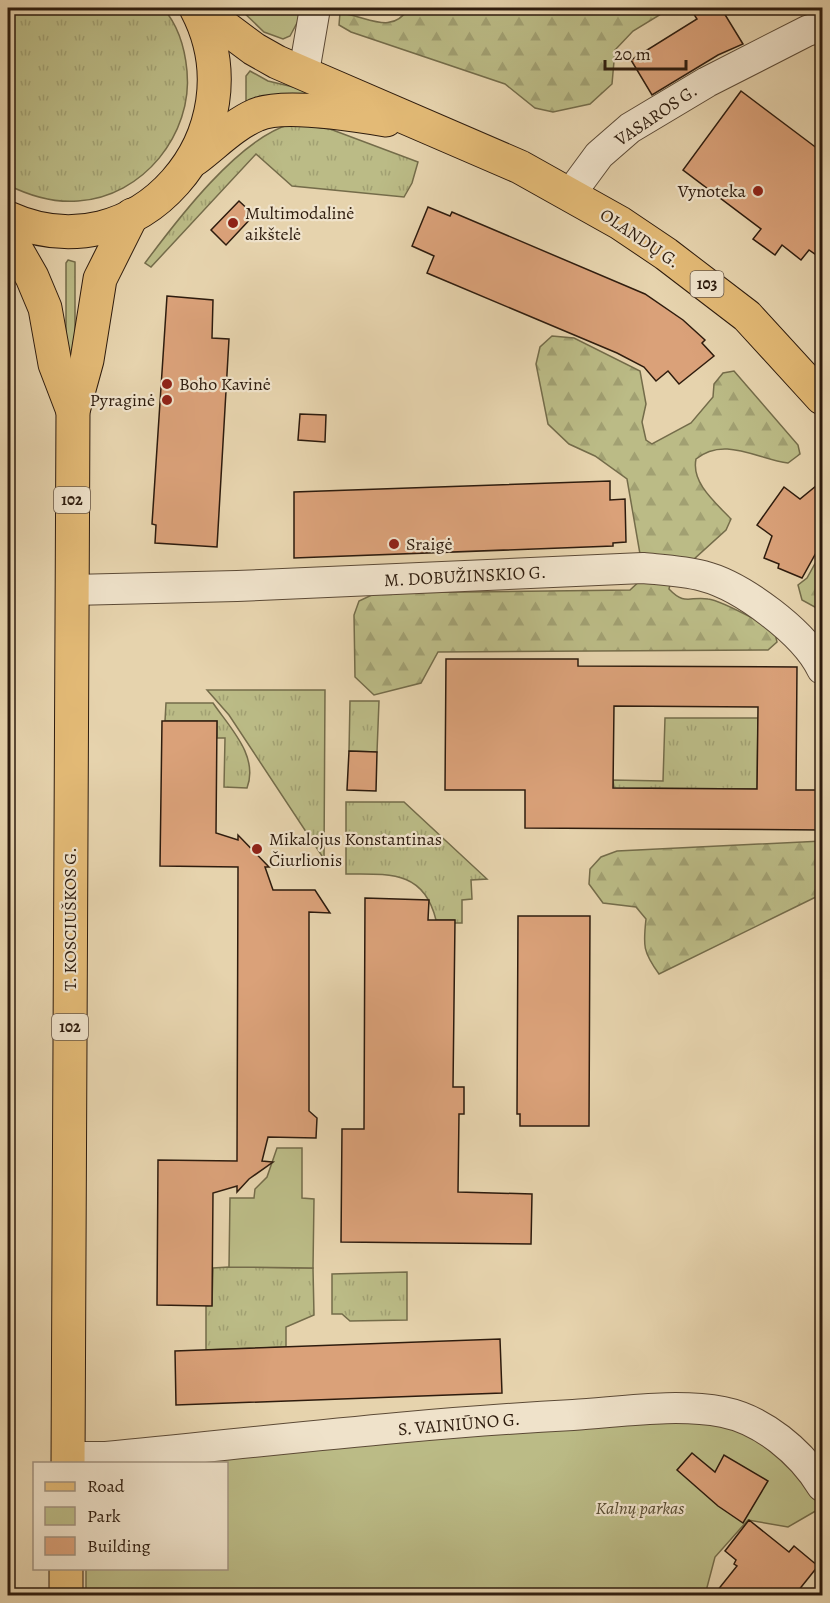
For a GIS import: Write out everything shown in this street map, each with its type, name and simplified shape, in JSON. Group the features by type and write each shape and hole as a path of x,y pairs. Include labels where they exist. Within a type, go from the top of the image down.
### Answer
{"main road":[{"name":"OLANDŲ G.","path":"197,8 254,49 424,127 520,166 571,193 666,254 747,316 822,398"},
{"path":"8,218 46,229 75,230 104,225 132,215 168,189 192,162 204,138 216,89 210,39 197,8"},
{"name":"OLANDŲ G.","path":"192,162 242,122 259,114 279,110 365,116 424,127"},
{"name":"T. KOSCIUŠKOS G.","path":"68,1460 73,411 87,360 100,279 132,215"},
{"name":"T. KOSCIUŠKOS G.","path":"8,235 32,277 45,308 55,364 73,411"},
{"path":"66,1570 66,1596"}],"street":[{"path":"304,72 315,8"},
{"name":"VASAROS G.","path":"571,193 599,155 630,129 718,76 807,31 822,26"},
{"name":"M. DOBUŽINSKIO G.","path":"72,590 237,586 643,568 704,576 746,596 791,629 818,659 822,669"},
{"name":"S. VAINIŪNO G.","path":"68,1460 522,1417 688,1408 723,1412 754,1422 789,1448 815,1474 822,1486"}],"green space":[{"path":"8,8 163,8 177,30 185,54 187,95 182,117 172,139 143,175 123,188 102,197 78,201 42,198 8,185"},
{"path":"239,8 305,8 290,36 283,39 264,32"},
{"path":"409,8 671,8 633,31 615,50 612,84 590,104 553,112 535,108 505,84 351,32 339,25 340,13 387,23 395,21"},
{"path":"250,71 268,81 353,101 246,102 246,76"},
{"path":"291,124 330,129 418,162 412,183 404,197 292,186 256,154 151,267 145,263 174,225 230,163 271,132"},
{"path":"68,260 75,262 75,362 66,362 66,263"},
{"path":"552,336 574,338 640,371 646,404 642,422 646,440 652,444 691,423 713,397 714,384 723,373 734,371 798,445 800,454 788,463 729,449 707,452 696,459 695,468 701,484 731,519 726,530 671,580 669,589 684,599 714,600 731,607 774,629 777,642 768,650 438,652 421,683 374,695 355,677 354,615 359,601 376,593 630,590 644,577 627,479 595,456 569,444 548,424 536,364 540,347"},
{"path":"822,551 822,611 802,600 798,585 807,578"},
{"path":"207,690 325,690 324,859 229,715"},
{"path":"350,701 379,701 377,752 349,751"},
{"path":"166,703 213,703 234,732 246,754 250,776 247,788 224,787 225,738 217,738 217,721 165,721"},
{"path":"665,718 758,718 757,789 614,788 613,780 663,781"},
{"path":"346,802 404,802 487,879 471,880 472,899 462,900 462,923 454,923 454,920 436,920 423,892 414,883 403,878 377,874 346,874"},
{"path":"822,841 822,894 659,974 645,948 646,919 636,907 603,903 589,884 590,869 601,857 617,851"},
{"path":"277,1148 302,1148 302,1198 314,1199 313,1268 229,1267 230,1198 254,1198 255,1189 267,1177"},
{"path":"213,1268 313,1268 314,1315 286,1327 286,1347 206,1350 206,1306 212,1305"},
{"path":"407,1272 407,1320 350,1321 342,1314 332,1314 332,1274"},
{"name":"Kalnų parkas","path":"670,1418 748,1428 814,1483 819,1509 788,1527 748,1520 715,1557 705,1595 86,1596 86,1570 228,1570 228,1462 152,1462"}],"building":[{"path":"690,8 721,8 743,44 718,55 652,95 631,60 697,19"},
{"path":"741,91 822,152 822,259 809,250 801,260 782,245 775,255 753,239 761,229 683,170"},
{"name":"Multimodalinė aikštelė","path":"239,201 254,215 226,245 211,230"},
{"path":"428,207 450,216 452,212 645,294 683,320 705,340 702,343 714,356 679,384 668,371 656,381 644,367 617,353 427,273 434,256 412,246"},
{"path":"167,296 213,300 212,338 229,339 217,547 155,543 156,525 152,524"},
{"path":"300,414 326,415 325,442 298,440"},
{"path":"610,481 610,500 625,499 626,542 613,543 613,546 294,558 294,492"},
{"path":"822,481 822,542 802,578 778,568 779,564 764,558 772,536 757,525 784,487 800,499"},
{"path":"446,659 578,659 578,666 797,667 796,790 822,790 822,830 525,828 525,790 445,790","holes":["614,706 758,707 757,789 613,788"]},
{"path":"162,721 217,721 216,833 238,840 238,835 269,867 265,867 273,890 315,890 330,913 309,912 309,1111 317,1118 316,1138 268,1137 262,1161 273,1162 249,1179 237,1192 237,1186 213,1193 212,1306 157,1305 158,1160 237,1161 238,867 160,866"},
{"path":"349,751 377,752 376,791 347,790"},
{"path":"365,898 429,900 428,920 455,920 453,1087 464,1087 464,1114 459,1114 458,1192 532,1194 531,1244 341,1242 342,1129 364,1129"},
{"path":"518,916 590,916 589,1126 520,1126 520,1114 517,1114"},
{"path":"500,1339 502,1393 176,1405 175,1351"},
{"path":"692,1453 715,1472 724,1455 768,1481 743,1523 718,1506 677,1470"},
{"path":"749,1520 789,1552 794,1546 818,1566 794,1596 713,1596 737,1566 734,1564 736,1560 725,1551"}],"place":[{"name":"Vynoteka","path":"758,191"},
{"name":"Multimodalinė aikštelė","path":"233,223"},
{"name":"Boho Kavinė","path":"167,384"},
{"name":"Pyraginė","path":"167,400"},
{"name":"Sraigė","path":"394,544"},
{"name":"Mikalojus Konstantinas Čiurlionis","path":"257,849"}]}
